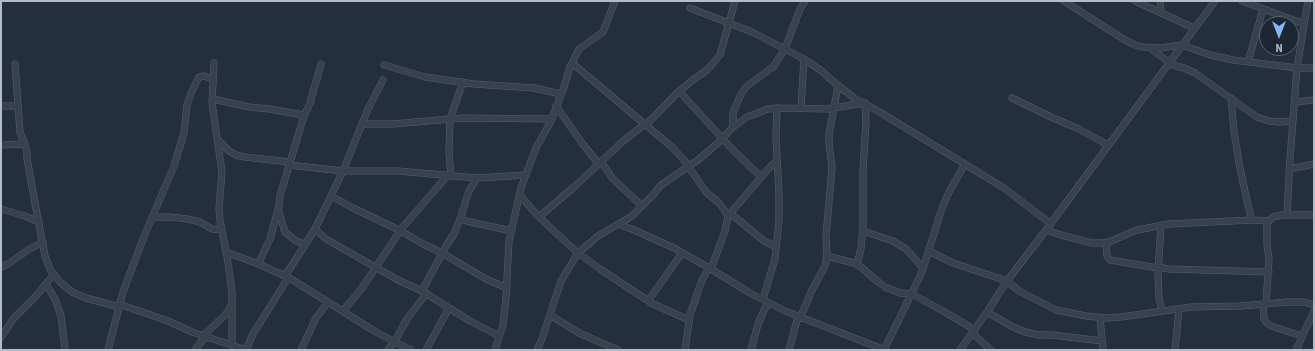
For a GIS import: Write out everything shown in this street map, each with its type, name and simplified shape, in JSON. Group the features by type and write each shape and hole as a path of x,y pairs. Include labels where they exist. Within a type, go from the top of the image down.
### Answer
{"street":[{"path":"495,350 503,325 510,241 526,175 536,148 552,119 572,63 579,49 603,32 615,1"},
{"path":"539,217 574,187 599,162 645,124 680,91 707,70 720,55 735,1"},
{"path":"733,127 733,113 741,94 747,86 773,67 785,49 800,9 805,1"},
{"path":"1064,1 1135,45 1150,48 1182,45 1210,55 1248,62 1297,68 1314,68"},
{"path":"1136,1 1194,28"},
{"path":"1160,1 1161,12"},
{"path":"960,350 987,312 1007,280 1046,230 1214,1"},
{"path":"1242,1 1304,24"},
{"path":"1287,215 1297,68 1308,1"},
{"path":"690,8 752,32 804,59 824,72 838,86 854,98 865,103 1010,192 1050,224"},
{"path":"1248,62 1263,9"},
{"path":"1150,48 1169,64 1195,73 1257,117 1269,121 1293,121"},
{"path":"801,108 804,59"},
{"path":"572,63 591,77 677,152 706,192 729,214 760,238 776,248"},
{"path":"15,64 20,132 25,144 45,256 60,282 72,292 86,298 119,306 168,321 204,336 246,350 253,334 315,229 332,196 382,80"},
{"path":"214,64 212,99 222,172 220,221 232,292 232,345"},
{"path":"258,264 270,239 280,196 321,64"},
{"path":"384,65 426,76 474,84 534,88 561,94"},
{"path":"108,350 119,306 143,239 179,151 184,133 191,93 199,77 204,76 214,80"},
{"path":"343,311 362,288 401,231 449,176 450,119 463,82"},
{"path":"789,350 799,317 825,266 827,256 826,236 832,168 829,134 838,86"},
{"path":"680,91 722,139 761,177"},
{"path":"1012,98 1079,129 1108,145"},
{"path":"1231,98 1239,163 1252,220"},
{"path":"212,99 249,107 304,115"},
{"path":"1295,102 1314,100"},
{"path":"537,350 561,281 578,253 598,236 632,216 661,185 688,167 722,139 733,127 747,117 759,112 777,108 834,108 865,103"},
{"path":"857,264 863,231 863,170 866,122 865,103"},
{"path":"1,106 18,106"},
{"path":"556,106 582,143 612,178 642,206"},
{"path":"763,299 775,259 779,220 776,137 777,108"},
{"path":"362,124 393,124 450,119 552,119"},
{"path":"218,141 229,151 244,157 343,171 398,172 477,178 526,175"},
{"path":"1,145 25,144"},
{"path":"685,350 689,320 698,291 710,268 725,231 729,214 777,161"},
{"path":"618,224 682,253 769,303 799,317 884,350 912,294 923,268 942,208 950,190 965,164"},
{"path":"1289,169 1314,164"},
{"path":"388,350 424,293 442,253 455,232 469,191 477,178"},
{"path":"520,195 539,217 578,253 613,279 648,301 689,320"},
{"path":"332,196 442,253 486,279 507,288"},
{"path":"1,209 26,216 39,222"},
{"path":"278,209 285,232 296,241 305,244"},
{"path":"1302,336 1271,326 1264,319 1264,304 1269,272 1266,229 1267,223 1273,217 1287,215 1314,215"},
{"path":"152,217 188,219 200,222 212,229 222,230"},
{"path":"460,219 512,231"},
{"path":"1046,230 1092,243 1106,243 1137,230 1186,222 1252,220 1268,222"},
{"path":"1161,226 1158,268 1159,298 1162,311"},
{"path":"315,229 326,239 424,293 470,321 500,336"},
{"path":"863,231 893,241 906,249 923,268"},
{"path":"1,268 43,242"},
{"path":"1106,243 1107,256 1110,260 1169,269 1269,272"},
{"path":"929,251 953,263 1007,280 1019,291 1056,310 1100,318 1121,317 1191,307 1241,306 1288,302 1304,302 1314,304"},
{"path":"226,252 258,264 286,277 411,350"},
{"path":"648,301 682,253"},
{"path":"827,256 857,264 885,287 900,293 912,294 943,311 973,332 991,350"},
{"path":"1,337 14,318 36,296 54,274"},
{"path":"46,284 55,300 61,316 65,350"},
{"path":"301,350 316,318 328,302"},
{"path":"751,350 758,324 765,308 769,303"},
{"path":"195,350 204,336 226,314 232,304"},
{"path":"426,350 450,308"},
{"path":"1175,350 1179,308"},
{"path":"1297,350 1314,310"},
{"path":"987,312 1013,328 1025,332 1039,335 1052,335 1102,341"},
{"path":"550,315 579,333 618,350"},
{"path":"1100,318 1103,350"},
{"path":"599,350 604,344"}]}
